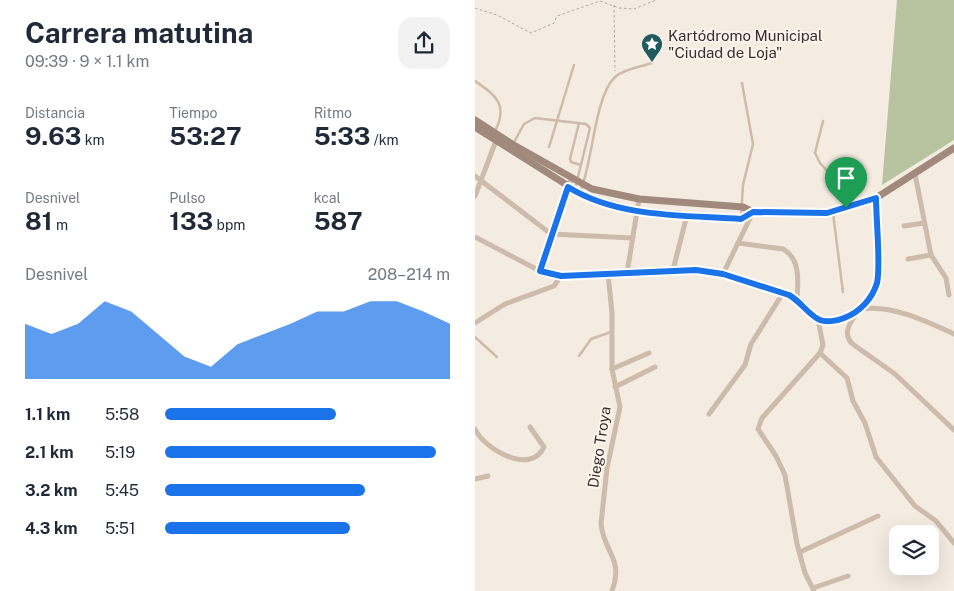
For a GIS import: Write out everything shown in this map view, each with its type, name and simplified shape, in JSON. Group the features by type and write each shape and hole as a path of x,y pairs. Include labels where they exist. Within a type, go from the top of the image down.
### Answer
{"main road":[{"path":"475,120 574,191 637,211 741,219 753,212"},
{"path":"475,127 496,136"},
{"path":"511,147 577,183 614,195 639,199 743,207 753,212 789,214 832,212 876,198 954,148"}],"street":[{"path":"475,196 496,136"},
{"path":"915,174 931,255 946,278 949,295"},
{"path":"475,176 551,234 633,238"},
{"path":"540,271 551,234 577,183"},
{"path":"876,198 877,281 872,295 853,317 848,328 851,343 895,374 954,430"},
{"path":"627,273 639,199"},
{"path":"723,274 753,212"},
{"path":"673,270 687,215"},
{"path":"904,226 924,223"},
{"path":"475,237 540,271 561,276 696,270 723,274 783,293 797,300 818,319 825,321 840,320 860,309 882,309 897,312 954,334"},
{"path":"738,243 783,250 790,253 796,264 797,300"},
{"path":"908,259 931,255"},
{"name":"Diego Troya","path":"608,274 612,332 612,368 620,407 607,468 601,524 616,564 618,576 612,591"},
{"path":"475,323 505,304 554,286 561,276"},
{"path":"709,414 745,365 751,344 783,293"},
{"path":"818,319 823,345 821,353 762,418 758,430 776,456 785,475 800,552 813,590 848,576"},
{"path":"612,368 649,353"},
{"path":"821,353 847,378 853,401 865,423 877,457 915,506 936,521 954,543"},
{"path":"615,386 655,367"},
{"path":"475,429 483,441 500,453 530,460 537,458 543,448 530,427"},
{"path":"475,479 488,476"},
{"path":"800,552 878,516"}],"lane":[{"path":"574,191 603,97 615,77 631,69 652,63"},
{"path":"549,147 574,65"},
{"path":"475,81 496,96 500,104 496,136"},
{"path":"741,219 743,186 753,144 742,83"},
{"path":"511,147 524,124 535,118 586,124 590,128 577,183"},
{"path":"823,121 815,153 819,163 843,188 846,208"},
{"path":"579,123 570,159 571,162 581,165"},
{"path":"832,212 843,292"},
{"path":"579,356 591,339 612,332"},
{"path":"475,337 497,358"}],"path":[{"path":"475,8 497,15 531,33 554,23 557,16 600,1 614,4 619,8 634,9 656,0"},
{"path":"614,4 615,77"}],"green space":[{"path":"897,0 954,0 954,140 882,185"}],"place":[{"name":"Kartódromo Municipal \"Ciudad de Loja\"","path":"652,63"}],"route":[{"path":"568,187 586,197 637,211 741,219 753,212 781,214 827,213 846,208 876,198 877,281 872,295 860,309 851,316 840,320 825,321 818,319 789,295 723,274 696,270 673,270 561,276 540,271 568,187"}]}
